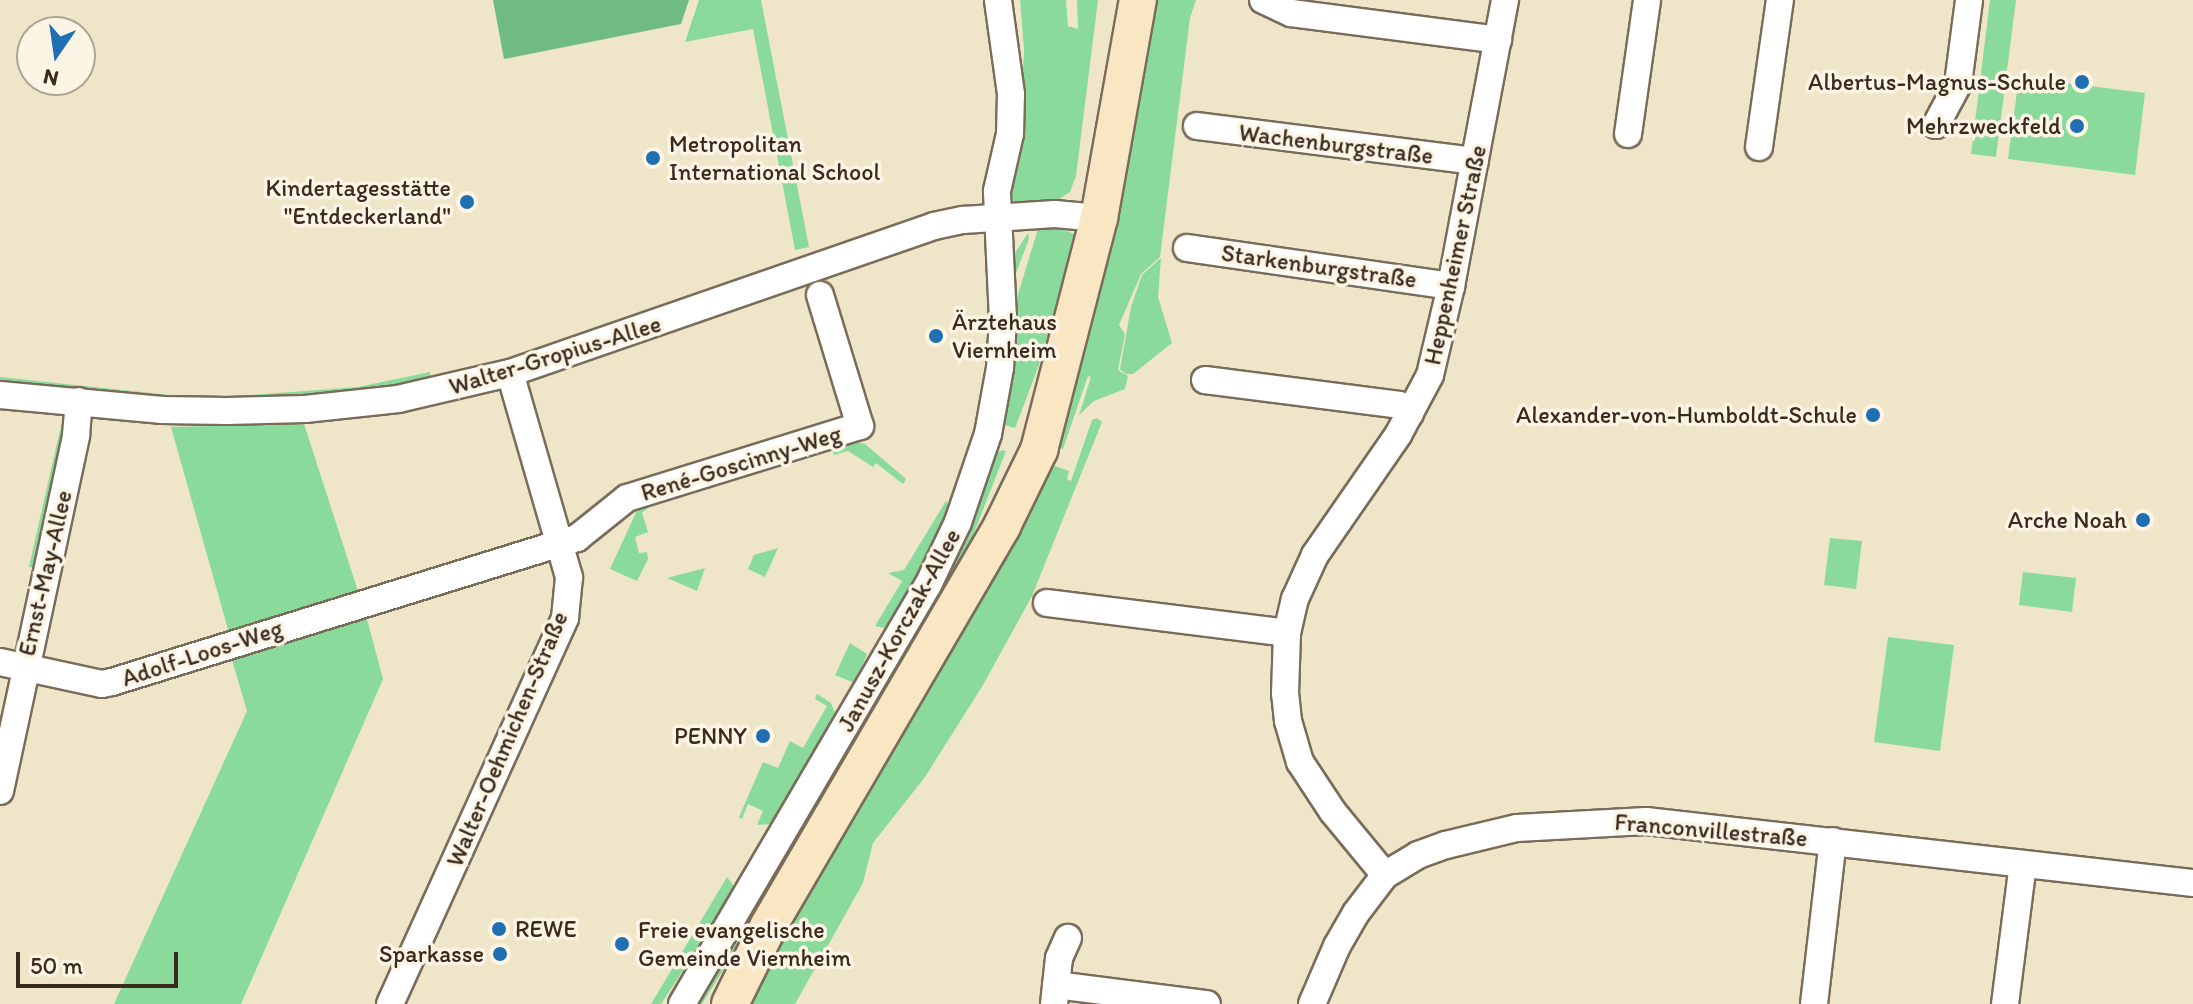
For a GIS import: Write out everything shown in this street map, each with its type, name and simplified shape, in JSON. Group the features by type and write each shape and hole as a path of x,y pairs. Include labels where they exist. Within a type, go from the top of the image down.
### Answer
{"main road":[{"path":"1111,151 1114,0"},
{"path":"730,1004 769,925 1002,526 1039,450 1060,358 1099,218 1138,0"},
{"path":"713,1004 769,925"}],"street":[{"name":"Janusz-Korczak-Allee","path":"682,1004 928,585 958,522 988,434 1000,368 1003,308 997,191 1010,134 1011,94 998,0"},
{"path":"1263,0 1291,13 1498,40"},
{"name":"Heppenheimer Straße","path":"1385,875 1333,812 1300,762 1288,721 1285,694 1287,633 1295,599 1315,555 1410,414 1430,375 1451,286 1505,0"},
{"path":"1628,134 1647,0"},
{"path":"1759,147 1780,0"},
{"path":"1936,125 1958,84 1969,0"},
{"name":"Wachenburgstraße","path":"1197,126 1475,161"},
{"name":"Walter-Gropius-Allee","path":"0,395 162,410 305,409 398,399 510,373 934,226 963,220 1055,214 1099,218"},
{"name":"Starkenburgstraße","path":"1187,248 1451,286"},
{"name":"René-Goscinny-Weg","path":"357,605 577,538 627,498 860,426 820,295"},
{"name":"Walter-Oehmichen-Straße","path":"390,1004 565,618 569,577 510,373"},
{"path":"1205,380 1399,405 1410,414"},
{"name":"Ernst-May-Allee","path":"0,791 12,665 76,435 79,401"},
{"path":"1047,603 1287,633"},
{"name":"Adolf-Loos-Weg","path":"12,665 102,684 357,605"},
{"name":"Franconvillestraße","path":"1312,1004 1350,924 1385,875 1418,855 1446,845 1517,828 1570,822 1646,821 2193,883"},
{"path":"1814,1004 1833,841"},
{"path":"2005,1004 2023,864"},
{"path":"1068,938 1059,958 1055,995 1207,1004"}],"green space":[{"path":"493,0 689,0 681,24 504,59"},
{"path":"699,0 761,0 809,247 795,250 753,29 685,42"},
{"path":"1020,0 1066,0 1068,26 1078,29 1077,0 1098,0 1076,176 1070,192 1050,205 1017,206 1010,193 1020,131 1024,49"},
{"path":"1150,0 1196,0 1190,18 1160,257 1141,274 1119,325 1125,334 1118,370 1128,376 1125,389 1094,401 1079,415 1091,377 1088,376 1063,449 1049,444 1092,315 1113,238"},
{"path":"1990,0 2016,0 1996,157 1971,154"},
{"name":"Mehrzweckfeld","path":"2019,77 2145,93 2135,175 2008,159"},
{"path":"1056,227 1074,234 1075,239 1039,365 1015,428 1001,424 1015,304 1038,229"},
{"path":"1028,233 1029,239 1013,281 1013,256"},
{"path":"1161,258 1158,297 1172,343 1133,374 1126,374 1120,369 1131,307 1142,275"},
{"path":"430,372 431,379 361,394 310,398 170,400 0,384 0,377 170,395 239,396 358,387"},
{"path":"1097,418 1102,422 1032,596 983,685 925,777 873,843 863,883 795,1004 740,1004 1041,461 1069,471 1067,479 1071,481 1092,420"},
{"path":"304,424 359,594 229,633 171,427"},
{"path":"60,430 68,431 38,569 29,567"},
{"path":"856,442 865,444 906,479 903,484 876,463 873,467 848,451 834,455 833,451 822,451"},
{"path":"1006,451 965,556 750,927 702,1004 692,1004 993,456"},
{"path":"946,501 949,505 933,545 889,624 885,628 875,626 902,581 888,573 904,570"},
{"path":"654,503 642,513 648,532 635,537 639,553 647,552 648,559 637,581 610,569 638,508"},
{"path":"1830,538 1862,541 1856,589 1824,585"},
{"path":"778,548 765,577 748,569 754,555"},
{"path":"705,568 697,591 667,578"},
{"path":"2023,572 2076,578 2072,612 2019,605"},
{"path":"367,619 383,679 241,1004 114,1004 247,711 232,660"},
{"path":"1888,637 1954,645 1940,751 1874,742"},
{"path":"850,643 867,654 856,680 852,682 835,675"},
{"path":"817,694 831,703 836,715 777,816 771,824 757,825 763,811 748,804 742,819 739,817 763,762 778,768 790,741 803,748 827,706 815,699"},
{"path":"727,877 733,885 733,894 661,1004 651,1004"}],"place":[{"name":"Albertus-Magnus-Schule","path":"2082,82"},
{"name":"Mehrzweckfeld","path":"2077,126"},
{"name":"Metropolitan International School","path":"653,158"},
{"name":"Kindertagesstätte \"Entdeckerland\"","path":"467,202"},
{"name":"Ärztehaus Viernheim","path":"936,336"},
{"name":"Alexander-von-Humboldt-Schule","path":"1873,415"},
{"name":"Arche Noah","path":"2143,520"},
{"name":"PENNY","path":"763,736"},
{"name":"REWE","path":"499,929"},
{"name":"Freie evangelische Gemeinde Viernheim","path":"622,944"},
{"name":"Sparkasse","path":"500,954"}]}
